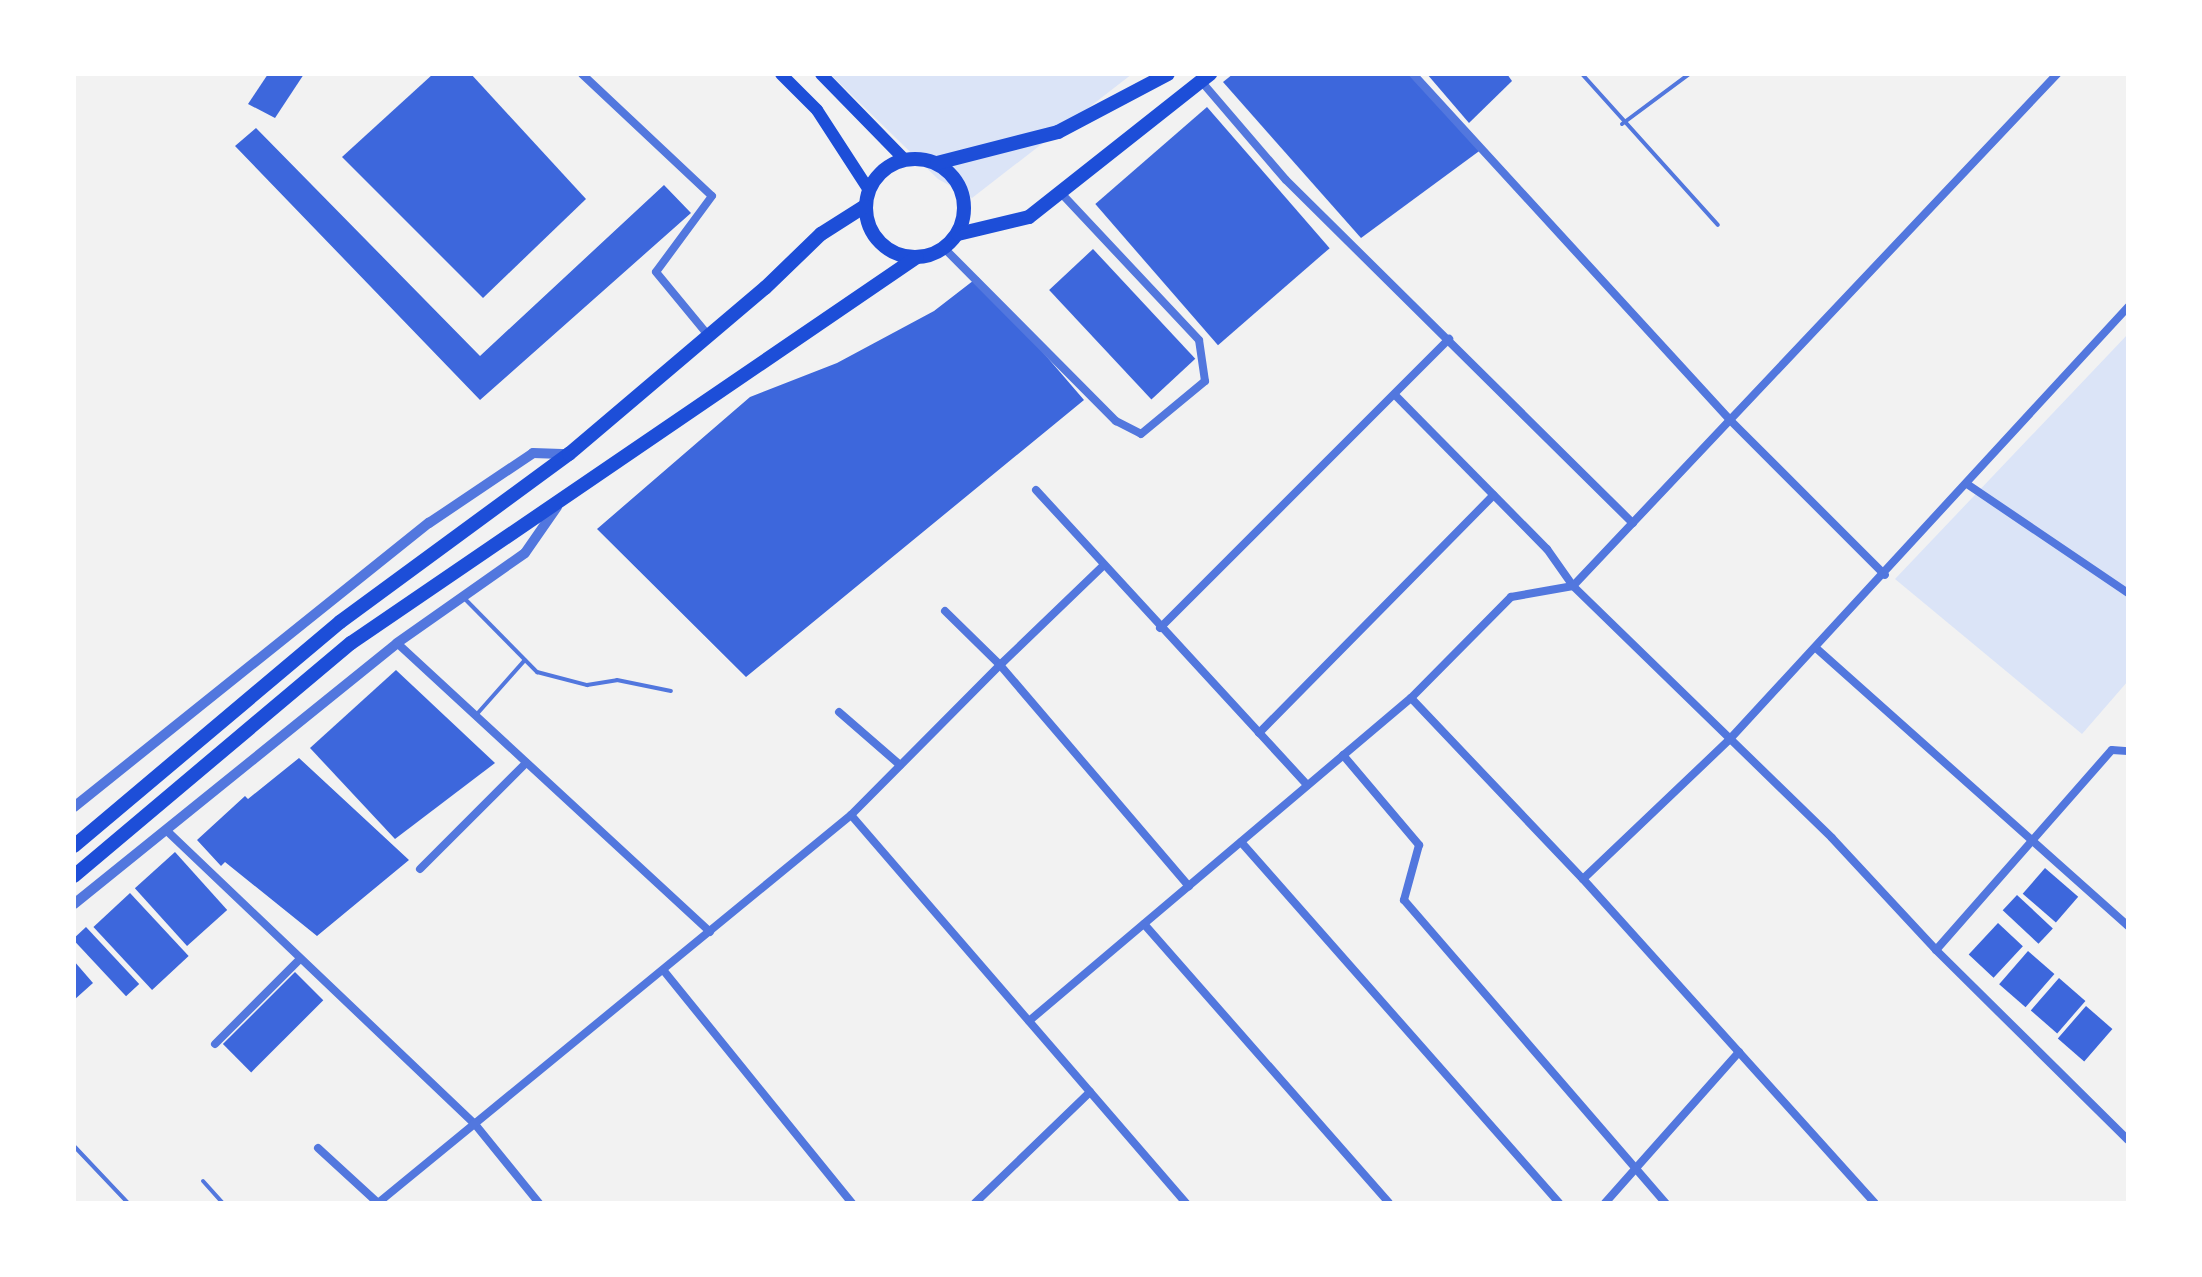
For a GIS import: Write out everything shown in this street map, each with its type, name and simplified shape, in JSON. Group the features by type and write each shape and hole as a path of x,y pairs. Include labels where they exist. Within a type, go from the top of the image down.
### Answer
{"highway":[{"path":"917,257 886,248 871,229 865,206 877,176 904,159 937,163 1058,132 1168,74"},
{"path":"958,234 1029,217 1205,78"},
{"path":"74,876 351,643 500,537 557,507 917,257 944,248 958,234 964,210 960,186 937,163"},
{"path":"74,846 340,622 569,454 821,234 865,206"}],"main road":[{"path":"781,74 817,110 869,190"},
{"path":"821,74 904,159"}],"street":[{"path":"582,74 712,196 656,272 708,335"},
{"path":"1413,74 1730,420 1885,575"},
{"path":"1029,1021 1411,698 1511,597 1573,586 2057,74"},
{"path":"1205,78 1286,180 1633,523"},
{"path":"944,248 1116,421 1141,434 1205,381 1199,340 1061,193"},
{"path":"1583,879 1729,740 1885,575 2128,307"},
{"path":"1160,628 1396,396 1449,339"},
{"path":"1396,396 1547,549 1573,586 1832,838 1936,950 2128,1140"},
{"path":"76,801 429,523 533,453 569,454"},
{"path":"1967,484 2128,593"},
{"path":"1036,490 1307,785"},
{"path":"1259,733 1494,495"},
{"path":"74,904 397,643 525,553 557,507"},
{"path":"318,1148 378,1203 851,815 1103,566"},
{"path":"945,611 1000,665 1189,886"},
{"path":"397,643 710,932"},
{"path":"1816,648 2128,926"},
{"path":"1411,698 1583,879 1875,1203"},
{"path":"839,712 900,765"},
{"path":"1936,950 2112,750 2128,751"},
{"path":"1343,755 1419,845 1404,900 1666,1203"},
{"path":"420,869 526,763"},
{"path":"851,815 1186,1203"},
{"path":"166,830 474,1123 539,1203"},
{"path":"1241,842 1559,1203"},
{"path":"1144,924 1389,1203"},
{"path":"215,1044 300,959"},
{"path":"664,971 852,1203"},
{"path":"1605,1203 1739,1052"},
{"path":"975,1203 1090,1092"}],"lane":[{"path":"1582,74 1622,124 1718,225"},
{"path":"1622,124 1689,74"},
{"path":"463,597 537,672 587,685 617,680 671,691"},
{"path":"476,716 525,660"},
{"path":"74,1146 128,1203"},
{"path":"203,1181 223,1203"}],"shaded area":[{"path":"830,74 1132,74 972,198 938,179"},
{"path":"2128,334 2128,681 2082,734 1895,579"}],"building":[{"path":"268,74 304,74 275,118 248,104"},
{"path":"433,74 471,74 586,199 483,298 342,157"},
{"path":"1233,74 1413,74 1482,149 1361,238 1223,82"},
{"path":"1427,74 1507,74 1512,81 1469,123"},
{"path":"1207,107 1330,248 1218,345 1095,204"},
{"path":"256,128 480,356 664,185 691,213 480,400 235,146"},
{"path":"1093,249 1195,359 1151,400 1049,290"},
{"path":"978,277 1084,400 746,677 597,529 750,397 837,363 934,311"},
{"path":"396,670 495,763 395,839 310,748"},
{"path":"299,758 409,860 317,936 225,862 221,866 197,840 245,796 248,799"},
{"path":"175,852 227,910 187,946 135,888"},
{"path":"2045,868 2078,897 2056,923 2023,894"},
{"path":"130,893 189,956 152,990 93,927"},
{"path":"2017,895 2053,928 2039,944 2003,910"},
{"path":"1998,923 2023,946 1994,978 1969,954"},
{"path":"86,927 139,984 126,996 74,941"},
{"path":"2028,951 2054,974 2026,1007 1999,984"},
{"path":"74,961 93,983 74,1000"},
{"path":"295,972 323,1000 251,1072 223,1044"},
{"path":"2059,978 2085,1001 2057,1033 2031,1010"},
{"path":"2086,1006 2112,1029 2084,1061 2058,1038"}]}
